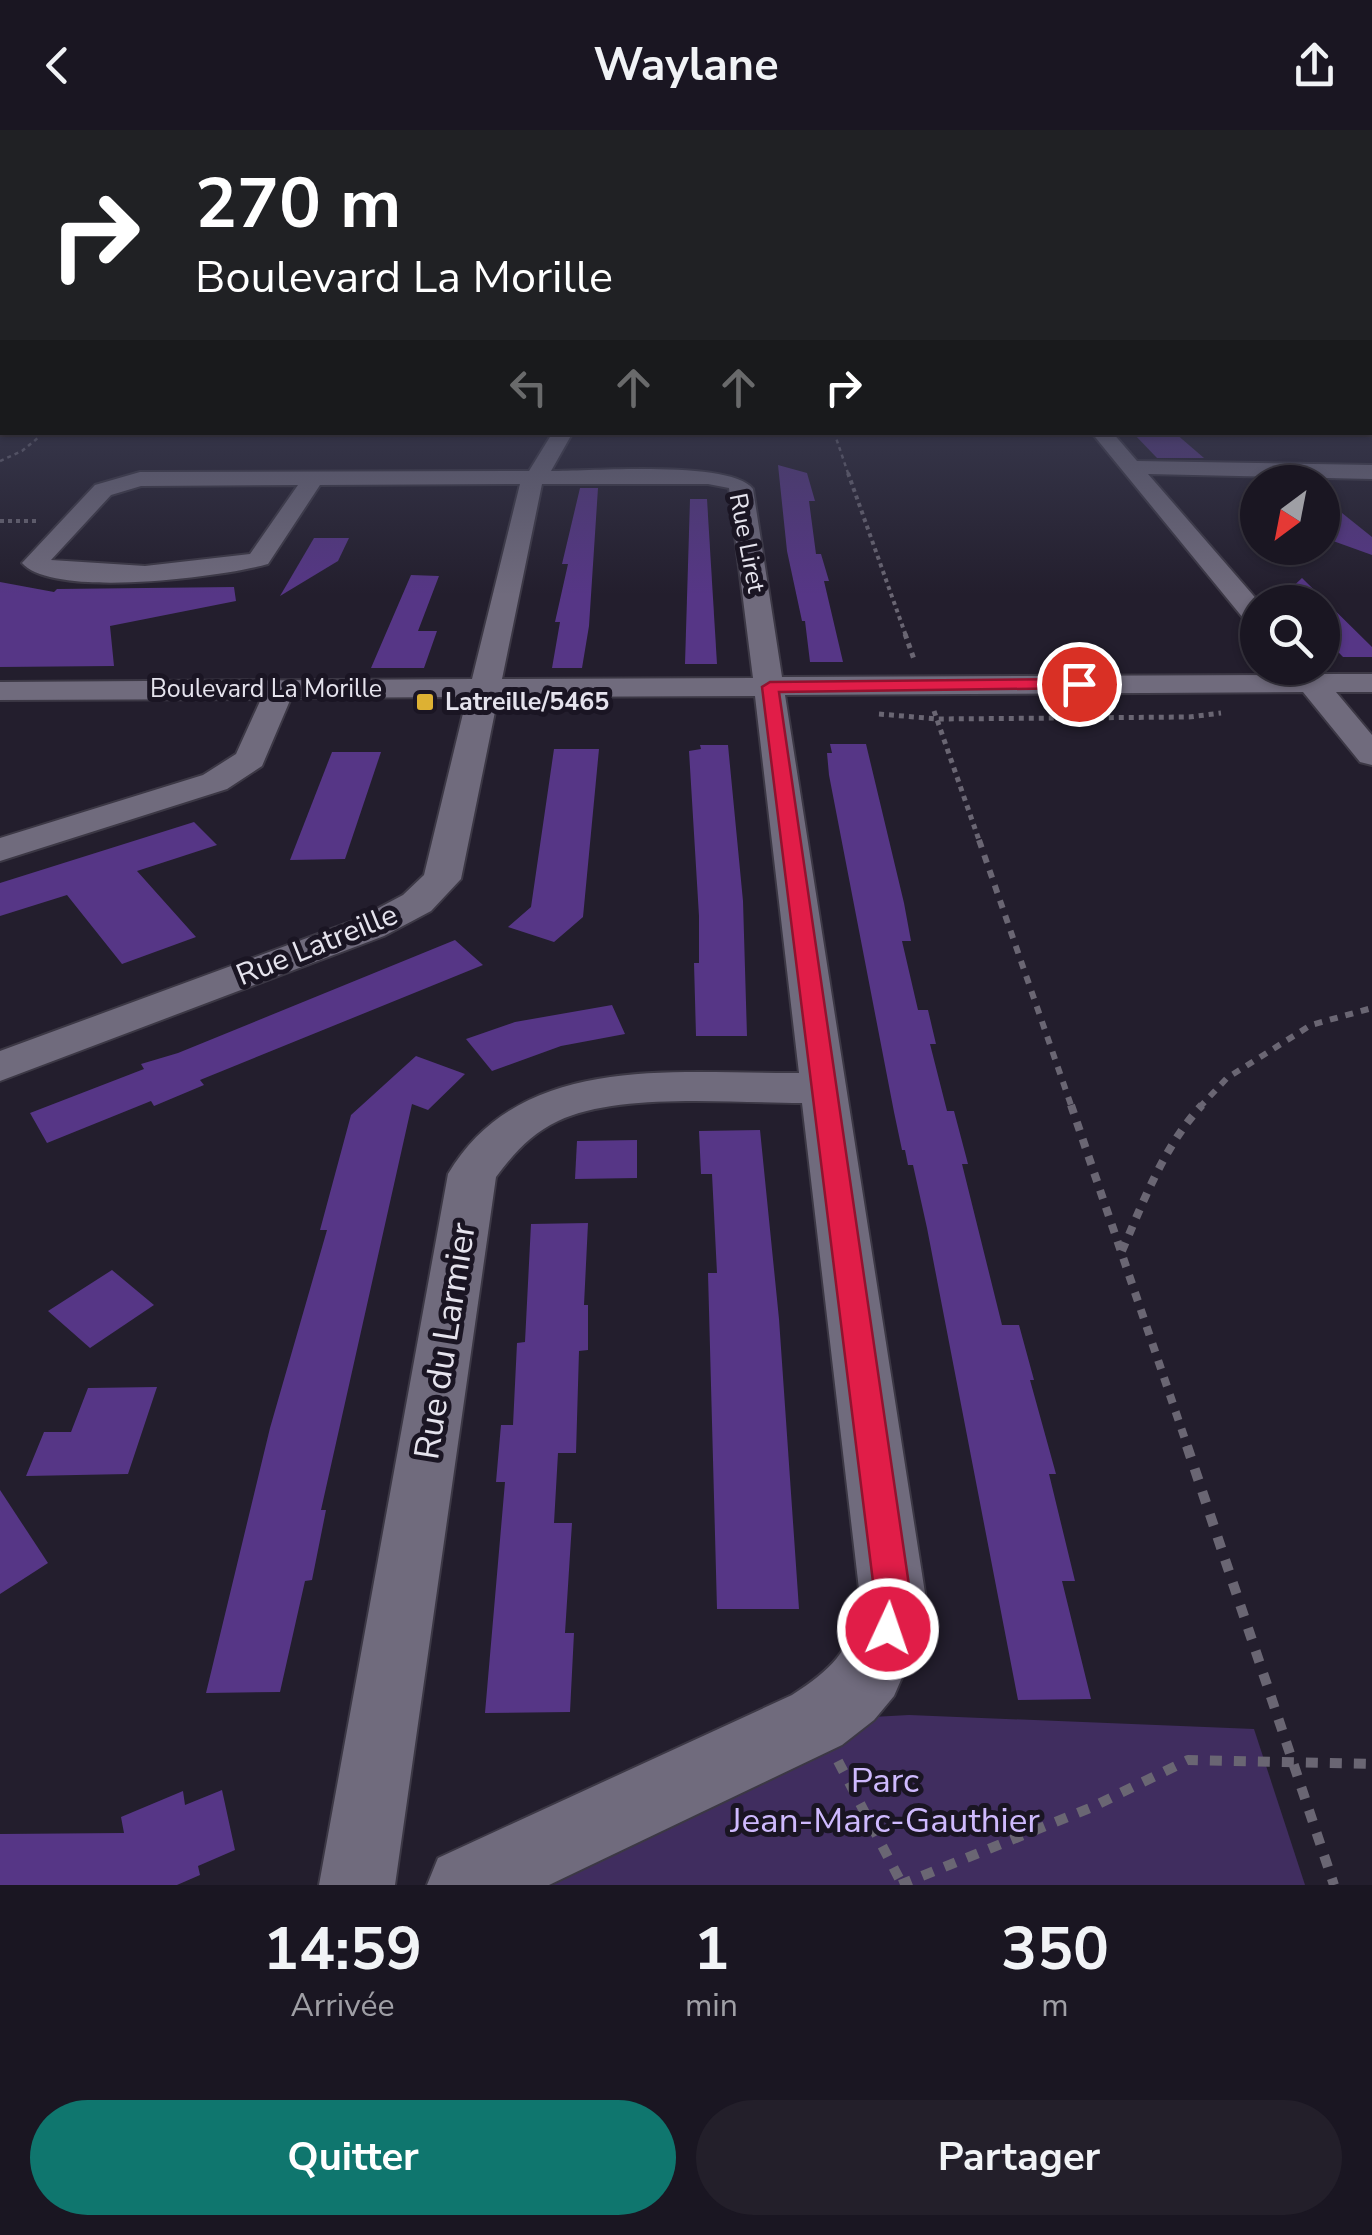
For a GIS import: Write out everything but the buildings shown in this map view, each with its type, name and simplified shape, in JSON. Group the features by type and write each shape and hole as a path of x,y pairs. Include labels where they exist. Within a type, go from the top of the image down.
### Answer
{"street":[{"path":"313,479 259,559 245,565 213,572 68,572 35,563 70,522 112,486 140,480 313,479 533,478 562,435"},
{"path":"1104,435 1240,597"},
{"path":"1347,472 1372,496"},
{"path":"1135,474 1372,472"},
{"name":"Rue Liret","path":"533,478 708,477 737,483 742,489 770,687"},
{"name":"Rue Latreille","path":"0,1067 370,928 417,903 442,880 533,478"},
{"name":"Boulevard La Morille","path":"0,690 770,687 1240,677"},
{"name":"Boulevard La Morille","path":"1340,679 1372,682"},
{"path":"1313,685 1372,756"},
{"path":"464,1885 816,1720 855,1695 882,1652 894,1606 770,687"},
{"path":"0,850 215,782 250,758 280,689"},
{"name":"Rue du Larmier","path":"357,1885 472,1174 490,1146 521,1121 562,1099 603,1090 822,1088"}],"path":[{"path":"0,461 39,435"},
{"path":"835,435 1122,1251 1334,1885"},
{"path":"1122,1251 1154,1178 1186,1122 1227,1078 1311,1025 1372,1008"},
{"path":"816,1720 901,1884 1090,1808 1188,1760 1372,1764"}],"green space":[{"name":"Parc Jean-Marc-Gauthier","path":"909,1715 1254,1729 1305,1885 465,1885 817,1720"}],"place":[{"name":"Latreille/5465","path":"425,702"}],"route":[{"path":"888,1629 894,1606 770,687 1079,684"}]}
